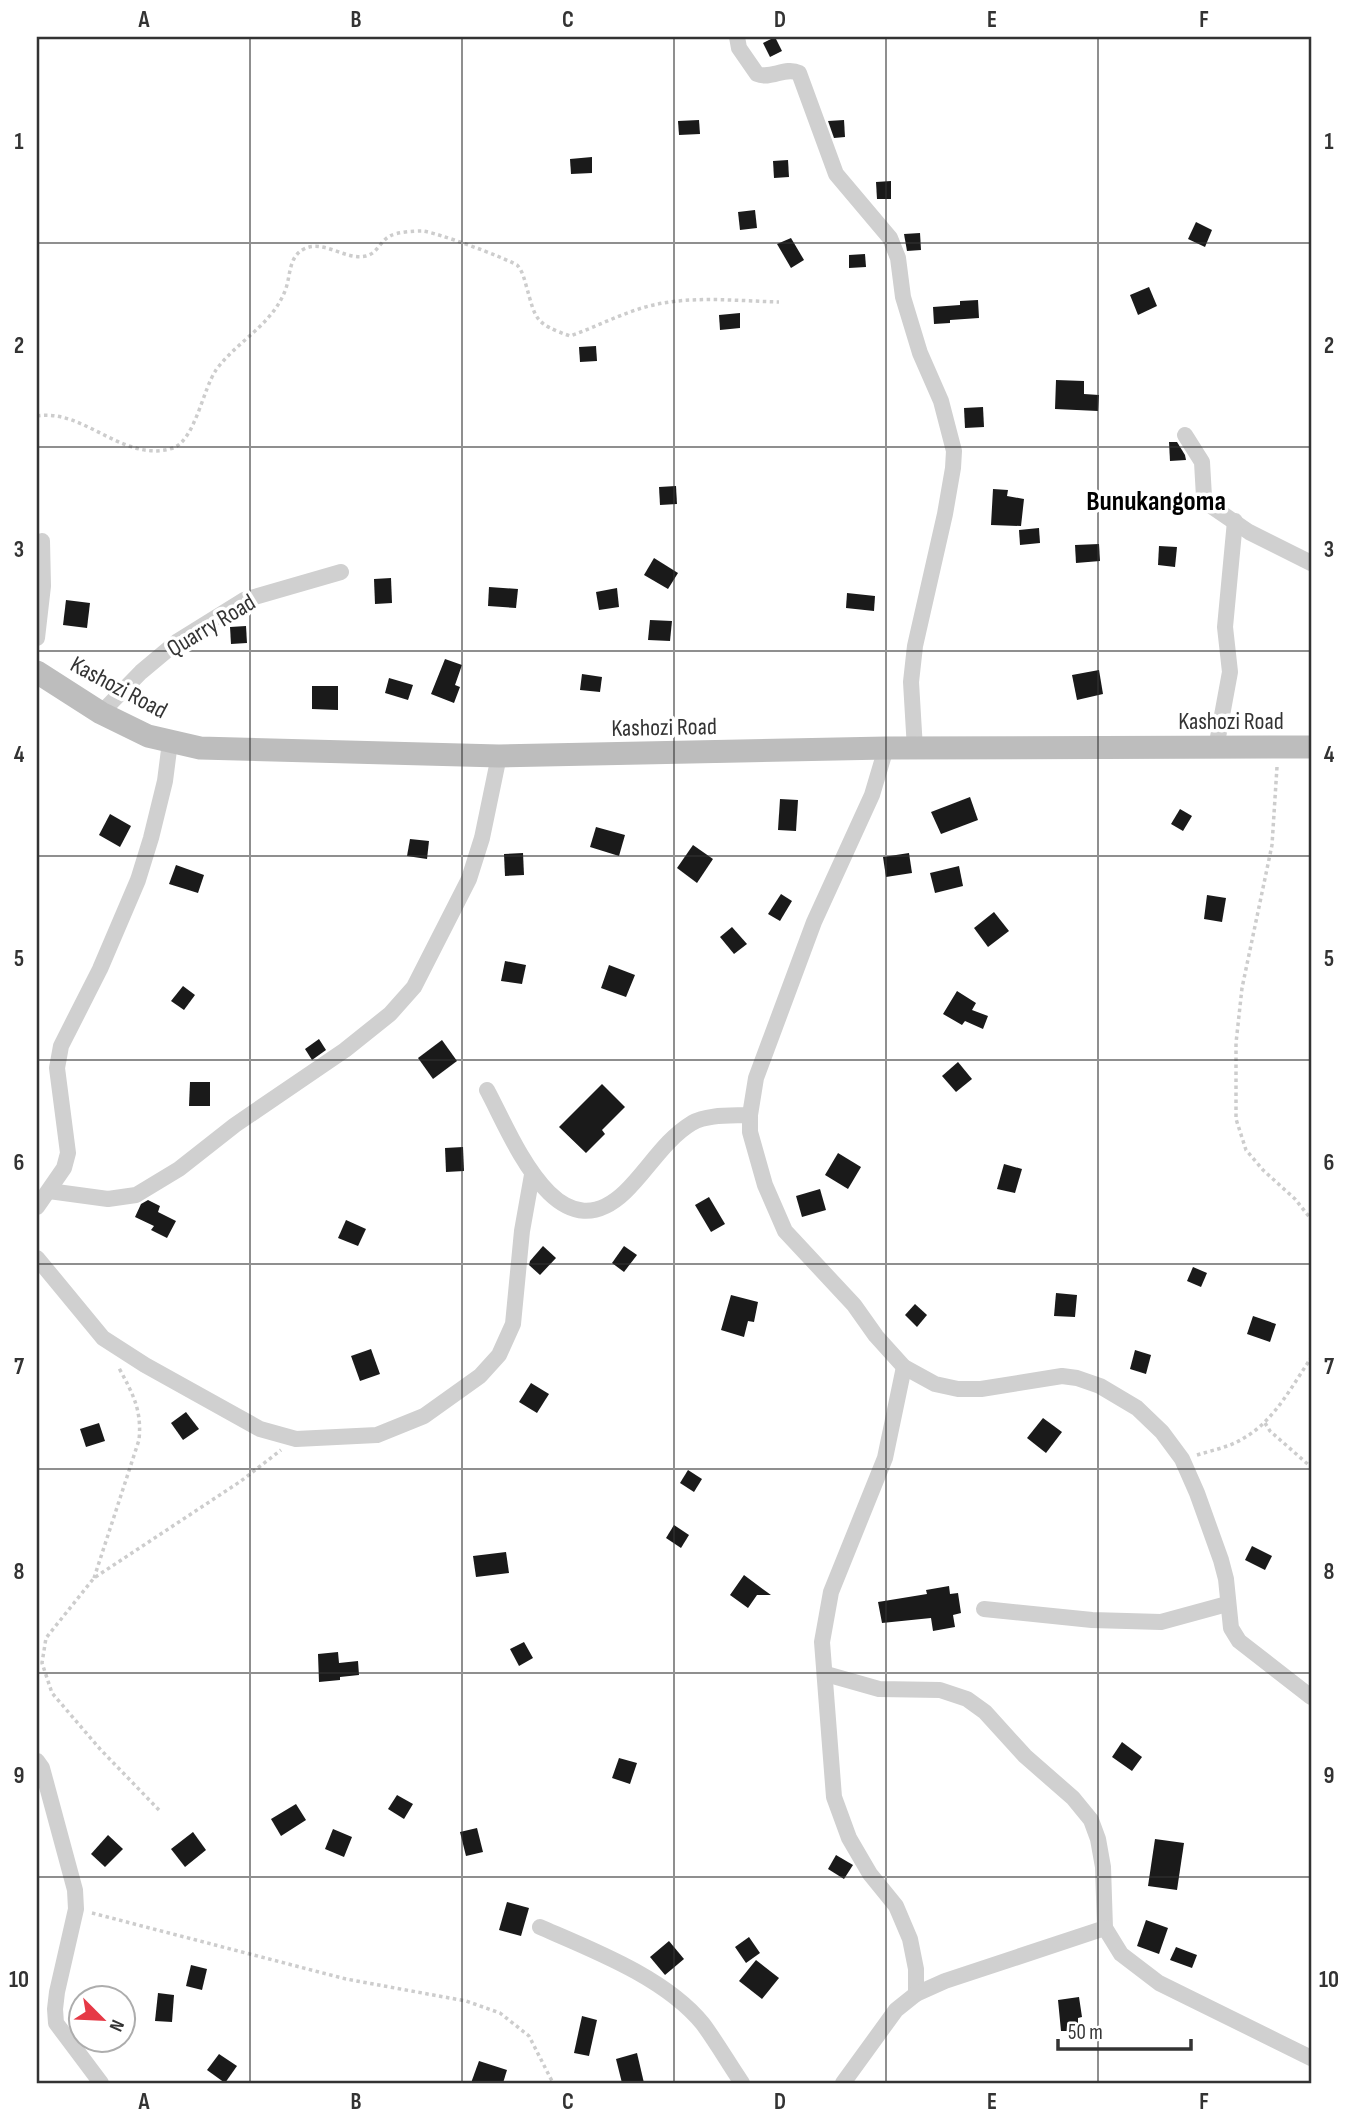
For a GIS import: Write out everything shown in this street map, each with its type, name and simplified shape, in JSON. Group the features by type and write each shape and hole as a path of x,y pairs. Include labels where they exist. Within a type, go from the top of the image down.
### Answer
{"main road":[{"name":"Kashozi Road","path":"37,672 101,713 148,736 170,743 229,750 499,756 886,748 1311,747"}],"street":[{"path":"737,37 739,48 757,74 765,76 791,70 799,73 836,174 890,238 898,258 904,297 920,353 941,401 950,433 953,468 915,646 911,682 915,749"},
{"path":"1185,435 1202,462 1204,497 1208,504 1249,532 1311,563"},
{"path":"1216,748 1230,672 1225,627 1234,521"},
{"path":"37,638 43,586 42,541"},
{"name":"Quarry Road","path":"101,713 141,672 178,641 244,600 341,572"},
{"path":"41,1200 64,1168 68,1153 57,1068 61,1046 100,969 138,880 165,781 170,743"},
{"path":"886,748 872,795 814,922 756,1077 750,1115 753,1148 765,1185 785,1231 854,1305 876,1336 904,1367 934,1384 958,1389 981,1389 1062,1376 1077,1378 1121,1397 1137,1408 1162,1432 1182,1459 1221,1560 1226,1579 1231,1628 1239,1641 1311,1697"},
{"path":"41,1200 108,1199 136,1195 179,1169 235,1125 345,1050 390,1014 414,987 469,879 482,838 499,756"},
{"path":"487,1090 532,1175 549,1195 566,1206 581,1211 608,1205 625,1192 652,1160 693,1123 709,1117 750,1115"},
{"path":"37,1258 103,1338 228,1413 260,1429 296,1440 377,1435 424,1416 480,1376 499,1355 513,1324 522,1231 532,1175"},
{"path":"904,1367 885,1458 831,1592 822,1642 834,1797 849,1838 870,1874 896,1906 901,1917 910,1939 916,1969 916,1994"},
{"path":"984,1609 1092,1620 1161,1622 1227,1604"},
{"path":"826,1674 879,1689 940,1690 967,1699 985,1712 1035,1765 1073,1798 1091,1820 1103,1867 1105,1928 1121,1954 1159,1983 1311,2058"},
{"path":"37,1761 42,1768 75,1890 76,1909 57,1992 56,2023 101,2083"},
{"path":"540,1927 616,1959 674,1998 701,2022 742,2083"},
{"path":"843,2083 895,2010 916,1994 945,1981 1105,1928"}],"path":[{"path":"37,415 56,415 135,448 152,451 176,447 191,430 206,388 216,370 234,349 269,318 286,288 296,254 306,247 320,247 364,257 375,252 390,236 422,231 440,236 517,265 525,282 534,315 552,330 570,336 616,316 657,304 686,300 779,302"},
{"path":"1278,747 1272,845 1242,988 1236,1043 1236,1119 1246,1150 1311,1219"},
{"path":"1182,1459 1223,1448 1245,1438 1265,1423 1311,1358"},
{"path":"93,1578 139,1440 141,1422 136,1401 118,1367"},
{"path":"1265,1423 1270,1431 1311,1467"},
{"path":"159,1810 100,1749 52,1693 42,1663 46,1638 93,1578 241,1481 296,1440"},
{"path":"76,1909 346,1979 466,2001 500,2013 529,2036 553,2083"}],"building":[{"path":"775,37 782,51 770,57 763,43"},
{"path":"699,120 700,134 679,135 678,121"},
{"path":"844,120 845,137 834,138 828,121"},
{"path":"592,157 592,173 571,174 570,159"},
{"path":"788,160 789,177 774,178 773,161"},
{"path":"891,181 891,199 877,199 876,182"},
{"path":"755,210 757,228 740,230 738,212"},
{"path":"1196,222 1212,230 1205,247 1188,239"},
{"path":"920,233 921,250 907,251 904,234"},
{"path":"791,238 804,260 791,268 777,244"},
{"path":"865,254 866,267 849,268 849,255"},
{"path":"1149,287 1157,306 1138,315 1130,295"},
{"path":"978,300 979,318 934,324 933,307 960,305 960,301"},
{"path":"740,313 740,328 720,330 719,315"},
{"path":"596,346 597,361 580,362 579,347"},
{"path":"1056,380 1084,381 1084,394 1099,395 1098,411 1055,409"},
{"path":"983,407 984,427 965,428 964,408"},
{"path":"1169,442 1177,442 1186,460 1170,461"},
{"path":"676,486 677,504 660,505 659,487"},
{"path":"993,489 1008,490 1007,496 1024,499 1021,526 991,525"},
{"path":"1039,528 1040,543 1020,545 1019,530"},
{"path":"1099,544 1100,561 1076,563 1075,545"},
{"path":"1159,546 1177,547 1175,567 1158,565"},
{"path":"654,558 678,573 668,589 644,575"},
{"path":"391,578 392,603 375,604 374,579"},
{"path":"489,587 518,589 516,608 488,606"},
{"path":"617,588 619,607 599,610 596,592"},
{"path":"847,593 875,596 874,611 846,608"},
{"path":"66,600 90,603 87,628 63,625"},
{"path":"650,620 672,621 670,641 648,640"},
{"path":"246,626 247,643 231,644 230,627"},
{"path":"445,659 462,665 455,685 460,687 454,703 431,694"},
{"path":"1099,670 1103,694 1077,700 1072,675"},
{"path":"582,674 602,677 600,692 580,690"},
{"path":"389,678 413,685 408,700 385,693"},
{"path":"312,686 338,686 338,710 312,709"},
{"path":"970,797 978,820 941,834 931,812"},
{"path":"780,799 798,800 796,831 778,830"},
{"path":"1180,809 1192,816 1183,831 1171,824"},
{"path":"110,814 131,826 120,847 99,835"},
{"path":"596,827 625,835 619,856 590,847"},
{"path":"410,839 429,841 427,859 407,856"},
{"path":"693,845 713,859 697,883 677,868"},
{"path":"523,853 524,875 505,876 504,854"},
{"path":"909,853 912,873 886,877 883,857"},
{"path":"176,865 204,875 198,893 169,884"},
{"path":"959,866 963,886 935,893 930,873"},
{"path":"781,894 792,901 780,921 768,914"},
{"path":"1207,895 1226,898 1222,922 1204,919"},
{"path":"994,912 1009,931 988,947 974,928"},
{"path":"732,927 747,944 734,954 720,937"},
{"path":"505,961 526,965 522,984 501,981"},
{"path":"609,965 635,975 626,997 601,988"},
{"path":"183,986 195,995 184,1010 171,1001"},
{"path":"957,991 976,1003 972,1010 988,1016 983,1029 965,1021 962,1025 943,1014"},
{"path":"319,1039 326,1050 312,1060 305,1049"},
{"path":"442,1040 457,1061 433,1079 418,1058"},
{"path":"958,1062 972,1079 956,1092 942,1076"},
{"path":"190,1082 210,1082 210,1106 189,1106"},
{"path":"602,1084 625,1107 602,1130 605,1134 586,1153 559,1127"},
{"path":"463,1147 464,1171 446,1172 445,1148"},
{"path":"838,1153 861,1167 848,1189 825,1175"},
{"path":"1004,1164 1022,1169 1015,1193 997,1189"},
{"path":"820,1189 826,1210 802,1217 796,1196"},
{"path":"709,1197 725,1224 711,1232 695,1205"},
{"path":"148,1200 160,1206 158,1212 176,1221 167,1238 151,1230 154,1226 135,1217 141,1204"},
{"path":"346,1220 366,1229 358,1246 338,1238"},
{"path":"543,1246 556,1258 540,1275 529,1265"},
{"path":"624,1246 637,1255 624,1272 612,1263"},
{"path":"1193,1267 1207,1273 1201,1287 1187,1281"},
{"path":"1056,1293 1077,1295 1075,1317 1054,1316"},
{"path":"731,1295 758,1302 754,1322 748,1321 744,1337 721,1330"},
{"path":"915,1304 927,1315 917,1327 905,1315"},
{"path":"1253,1316 1276,1324 1270,1342 1247,1334"},
{"path":"371,1349 380,1374 360,1381 351,1356"},
{"path":"1135,1350 1151,1355 1146,1374 1130,1369"},
{"path":"531,1383 549,1394 537,1413 519,1402"},
{"path":"186,1412 199,1429 183,1440 171,1423"},
{"path":"1043,1418 1062,1432 1046,1453 1027,1438"},
{"path":"99,1423 105,1441 86,1447 80,1429"},
{"path":"688,1470 702,1479 694,1492 680,1483"},
{"path":"674,1525 689,1535 681,1548 666,1538"},
{"path":"1252,1546 1272,1556 1265,1570 1245,1560"},
{"path":"506,1552 509,1573 476,1577 473,1556"},
{"path":"744,1575 771,1595 757,1595 748,1608 730,1595"},
{"path":"949,1586 950,1594 958,1593 961,1613 953,1615 955,1627 933,1631 931,1618 882,1623 878,1602 927,1594 926,1590"},
{"path":"524,1642 533,1658 519,1666 510,1649"},
{"path":"338,1652 339,1663 358,1661 359,1675 319,1682 318,1654"},
{"path":"1122,1742 1142,1757 1132,1771 1112,1757"},
{"path":"619,1758 637,1763 630,1784 612,1778"},
{"path":"397,1795 413,1804 404,1819 388,1809"},
{"path":"296,1804 306,1820 281,1836 271,1819"},
{"path":"477,1828 483,1852 466,1856 460,1832"},
{"path":"333,1829 352,1837 344,1857 325,1849"},
{"path":"193,1832 206,1850 185,1867 171,1849"},
{"path":"108,1835 123,1849 105,1867 91,1854"},
{"path":"1155,1839 1184,1843 1177,1890 1148,1886"},
{"path":"836,1855 853,1865 844,1879 828,1869"},
{"path":"507,1902 529,1908 521,1936 499,1930"},
{"path":"1146,1920 1168,1928 1159,1954 1137,1946"},
{"path":"749,1937 760,1953 746,1963 735,1947"},
{"path":"669,1941 684,1959 665,1975 650,1957"},
{"path":"1176,1947 1197,1955 1192,1968 1170,1960"},
{"path":"756,1960 779,1978 762,1999 739,1981"},
{"path":"191,1965 207,1969 202,1990 186,1986"},
{"path":"158,1993 174,1995 172,2022 155,2021"},
{"path":"1079,1997 1082,2017 1078,2018 1078,2031 1061,2031 1058,2000"},
{"path":"582,2016 597,2020 589,2056 574,2053"},
{"path":"637,2053 644,2083 622,2083 616,2059"},
{"path":"219,2054 237,2066 225,2083 207,2070"},
{"path":"479,2061 507,2070 503,2083 471,2083"}],"district":[{"name":"Bunukangoma","path":"1156,500"}]}
